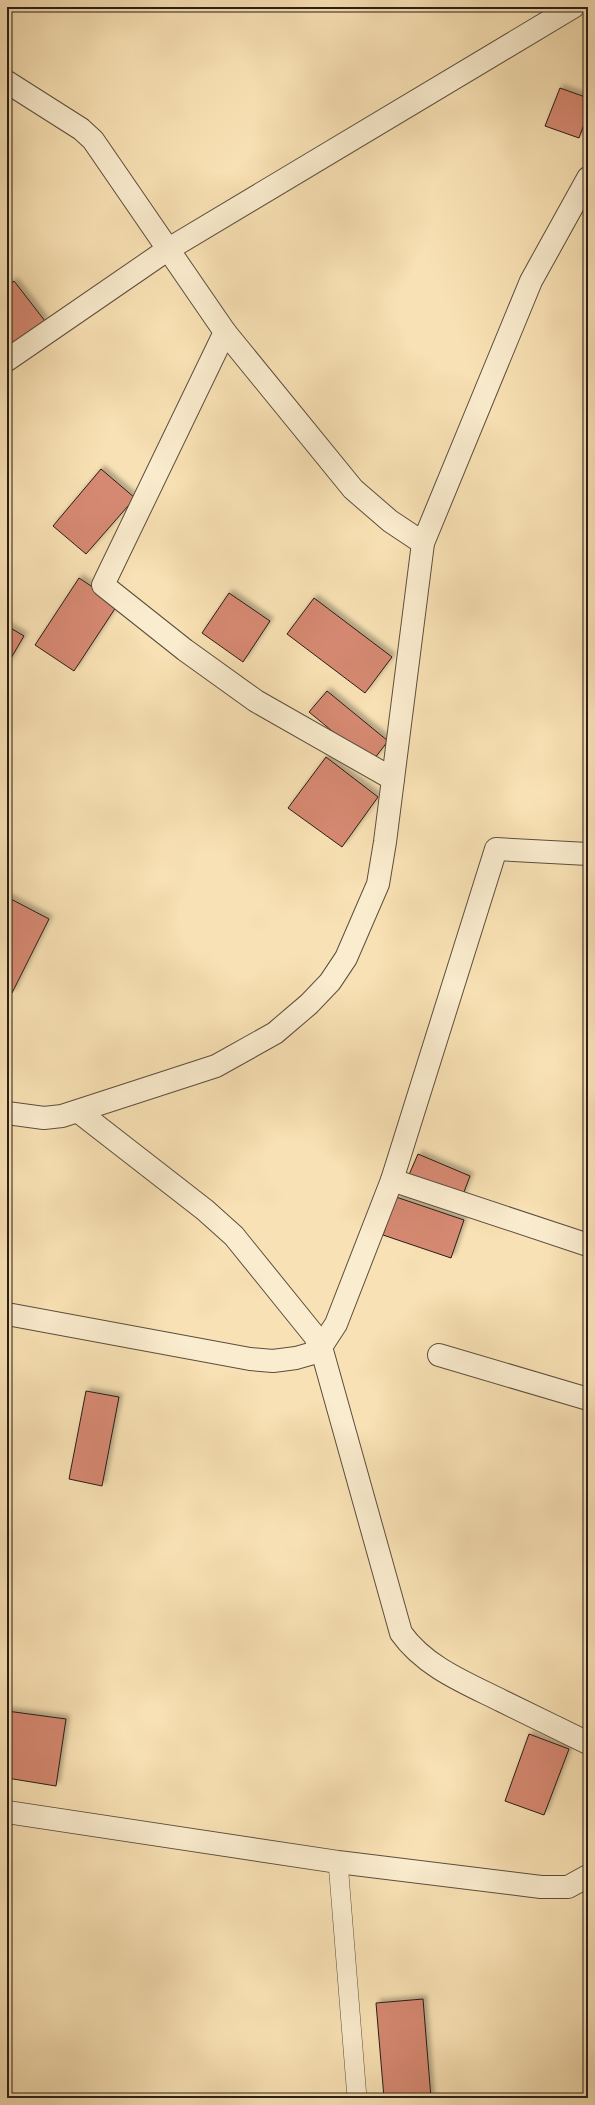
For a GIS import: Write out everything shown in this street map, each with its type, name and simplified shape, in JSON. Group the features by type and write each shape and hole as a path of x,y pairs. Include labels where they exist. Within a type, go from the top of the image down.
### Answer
{"street":[{"path":"7,360 167,250 573,7"},
{"path":"7,82 81,129 93,140 167,250 225,332 353,490 390,521 424,543"},
{"path":"7,1113 44,1118 62,1116 79,1112 216,1066 275,1033 310,1004 330,982 346,958 378,884 385,842 424,543 531,281 588,178"},
{"path":"225,332 103,585 185,650 256,700 393,779"},
{"path":"7,1314 250,1359 273,1361 296,1358 321,1347 336,1324 392,1180 496,849 588,854"},
{"path":"79,1112 205,1210 234,1236 302,1318 321,1347 401,1633 417,1652 432,1664 467,1684 588,1743"},
{"path":"392,1180 588,1245"},
{"path":"439,1355 588,1399"},
{"path":"7,1812 338,1862 541,1887 568,1886 588,1876"}],"lane":[{"path":"338,1862 357,2098"}],"building":[{"path":"560,88 588,98 588,113 579,138 545,126"},
{"path":"14,281 45,321 7,350 7,287"},
{"path":"101,469 135,498 86,554 53,526"},
{"path":"79,578 118,604 74,671 35,645"},
{"path":"229,593 270,621 243,662 202,633"},
{"path":"314,598 392,657 365,693 287,634"},
{"path":"7,626 24,636 7,665"},
{"path":"327,691 388,741 371,763 309,712"},
{"path":"326,757 378,797 342,847 288,808"},
{"path":"7,897 49,919 12,993 7,991"},
{"path":"418,1154 470,1176 461,1200 408,1177"},
{"path":"396,1197 464,1220 451,1258 383,1235"},
{"path":"86,1391 119,1397 102,1486 69,1479"},
{"path":"7,1711 66,1719 56,1786 7,1778"},
{"path":"529,1734 569,1749 544,1815 505,1801"},
{"path":"423,1999 431,2098 384,2098 376,2003"}]}
